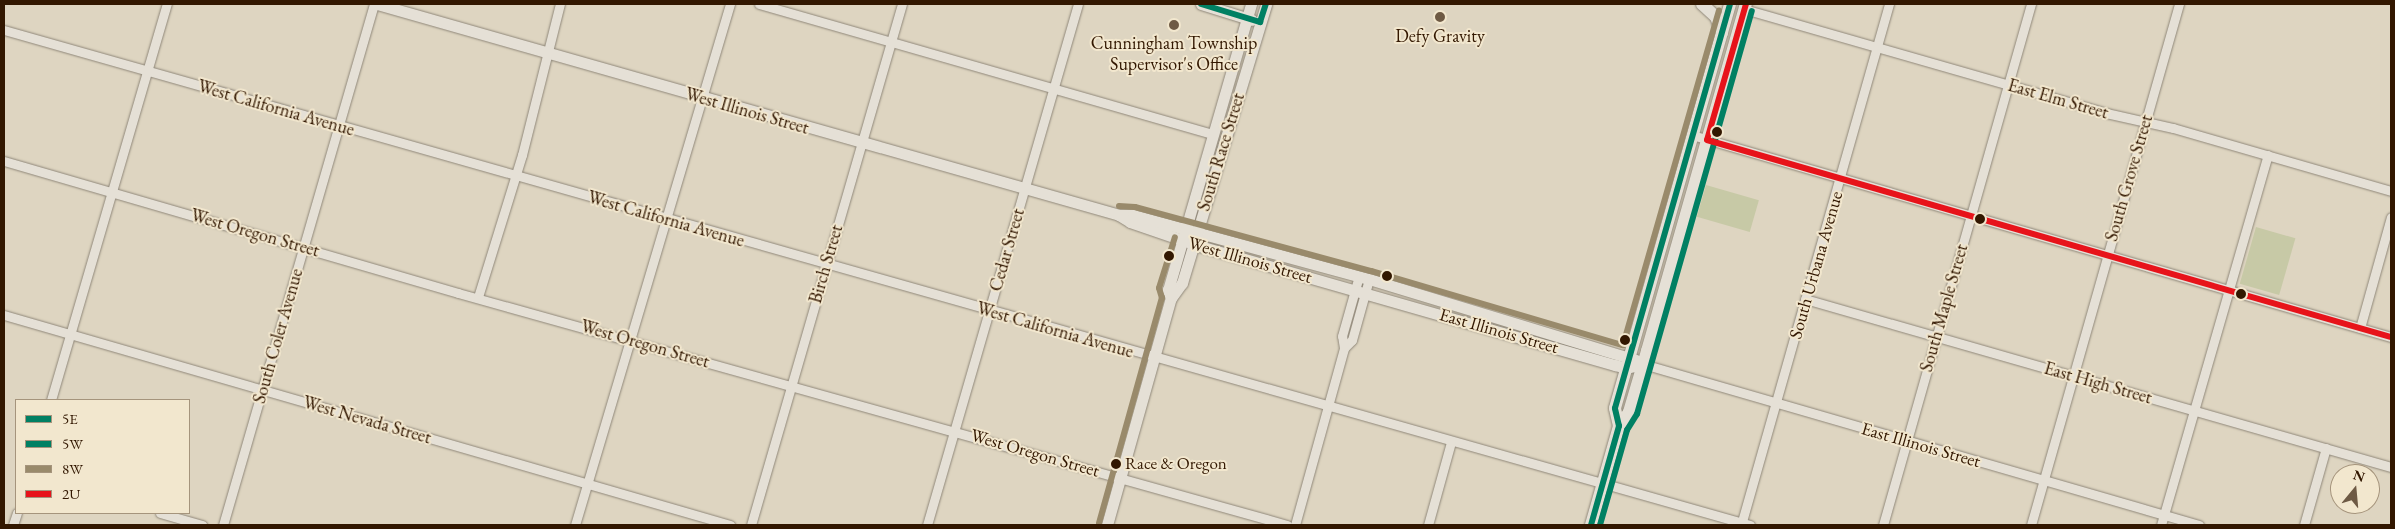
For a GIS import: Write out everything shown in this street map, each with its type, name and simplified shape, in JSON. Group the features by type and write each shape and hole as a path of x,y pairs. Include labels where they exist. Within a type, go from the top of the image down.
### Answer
{"main road":[{"path":"1702,4 1716,17 1722,33"},
{"path":"1619,426 1615,408 1729,4"},
{"path":"1591,525 1619,426 1629,412 1745,6"},
{"path":"1674,199 1689,204"},
{"path":"1648,292 1663,296"}],"street":[{"path":"51,399 167,4"},
{"name":"West Illinois Street","path":"375,4 1025,189 1119,215 1133,215 1184,235 1364,278"},
{"name":"South Coler Avenue","path":"223,525 375,4"},
{"path":"478,297 515,176 560,4"},
{"path":"575,525 730,4"},
{"path":"759,4 1213,134"},
{"name":"Birch Street","path":"751,525 902,4"},
{"name":"Cedar Street","path":"927,525 1078,4"},
{"path":"1201,4 1260,22"},
{"path":"1248,4 1265,7"},
{"name":"South Race Street","path":"1171,298 1168,290 1246,19 1248,4"},
{"name":"East Elm Street","path":"1729,4 1745,6 1877,48 2268,155 2391,191"},
{"name":"South Urbana Avenue","path":"1744,524 1805,299 1889,4"},
{"name":"South Maple Street","path":"1883,525 2031,4"},
{"name":"South Grove Street","path":"2031,525 2179,4"},
{"name":"South Race Street","path":"1107,525 1171,298 1182,283 1265,7"},
{"name":"West California Avenue","path":"4,30 1328,408 1603,483 1744,524"},
{"path":"1692,135 1970,217 2391,337"},
{"path":"2161,525 2268,155"},
{"name":"West Oregon Street","path":"4,161 303,248 1287,525"},
{"path":"2360,328 2391,217"},
{"name":"West Illinois Street","path":"1196,238 1360,292"},
{"path":"1295,525 1344,348 1342,336 1364,278"},
{"name":"East Illinois Street","path":"1364,278 1579,341 1628,362"},
{"name":"East Illinois Street","path":"1360,292 1576,353 1643,364 2199,525"},
{"name":"East High Street","path":"1805,299 2391,467"},
{"name":"West Nevada Street","path":"4,314 730,525"},
{"path":"1576,353 1579,341"},
{"path":"1428,525 1451,442"},
{"path":"2304,525 2326,448"},
{"path":"164,514 202,525"}],"green space":[{"path":"1706,185 1759,200 1750,232 1697,217"},
{"path":"2256,227 2295,238 2279,295 2240,284"}],"transit line":[{"name":"5E","path":"1201,4 1260,22 1266,4"},
{"name":"2U","path":"1746,4 1707,140 2391,337"},
{"name":"5E","path":"1591,525 1619,426 1615,408 1730,5"},
{"name":"8W","path":"1119,206 1135,207 1371,271 1623,345 1719,10"},
{"name":"5W","path":"1600,525 1627,430 1637,414 1752,11"},
{"name":"8W","path":"1099,523 1162,298 1159,288 1175,237"}],"place":[{"name":"Defy Gravity","path":"1440,17"},
{"name":"Cunningham Township Supervisor's Office","path":"1174,25"},
{"name":"Race & Oregon","path":"1116,464"}]}
